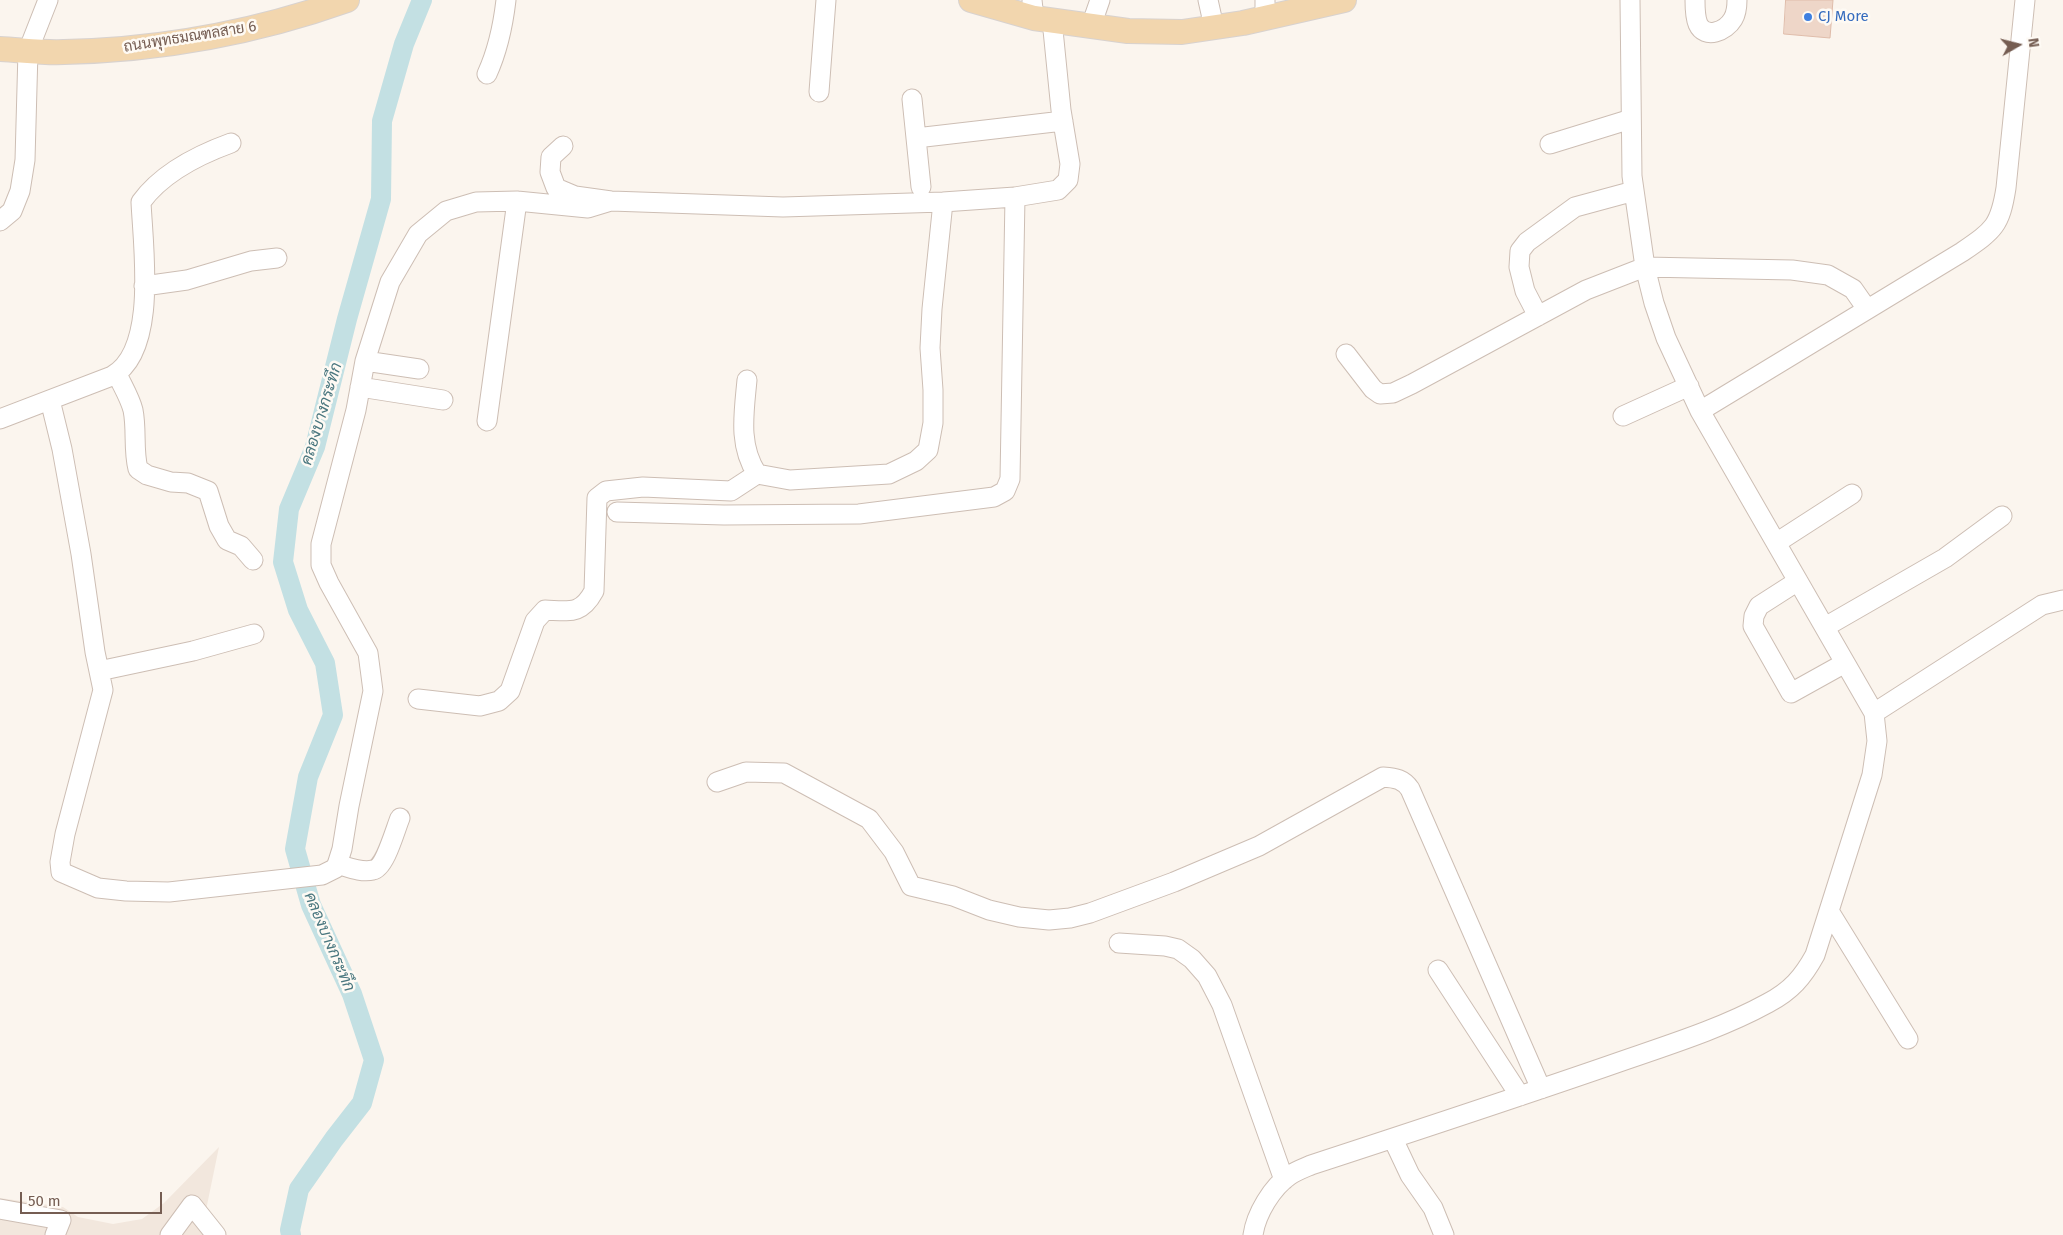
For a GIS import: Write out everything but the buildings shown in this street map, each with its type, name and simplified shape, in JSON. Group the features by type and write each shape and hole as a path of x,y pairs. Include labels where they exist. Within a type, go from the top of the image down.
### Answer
{"main road":[{"name":"ถนนพุทธมณฑลสาย 6","path":"0,49 69,52 151,46 248,30 313,12 347,0"},
{"path":"971,0 1039,12 1091,26 1128,31 1158,32 1182,32 1214,27 1265,9 1344,0"}],"street":[{"path":"0,221 12,211 20,191 24,168 28,51 48,0"},
{"path":"487,74 496,54 506,0"},
{"path":"819,92 826,0"},
{"path":"1091,26 1100,0"},
{"path":"1208,0 1214,27"},
{"path":"1253,1235 1255,1223 1272,1194 1284,1180 1311,1165 1660,1048 1720,1025 1768,1003 1792,988 1804,974 1814,955 1872,775 1878,741 1874,713 1700,411 1666,338 1654,303 1645,267 1632,176 1630,0"},
{"path":"1695,0 1699,26 1705,32 1716,33 1728,26 1734,19 1738,0"},
{"path":"1700,411 1962,252 1994,229 2002,212 2006,188 2025,0"},
{"path":"563,146 551,157 550,172 556,188 575,196 611,201 783,207 1015,198 1058,190 1068,180 1070,164 1039,12"},
{"path":"912,99 921,187"},
{"path":"1550,144 1632,119"},
{"path":"916,138 1062,121"},
{"path":"0,419 117,374 128,364 140,334 144,310 141,202 154,188 187,163 208,152 230,144"},
{"path":"1538,316 1525,291 1519,267 1520,251 1526,242 1575,207 1634,191"},
{"path":"618,512 724,515 859,514 994,497 1005,491 1010,479 1015,198"},
{"path":"50,400 62,449 103,690 65,834 60,862 61,872 98,888 169,892 322,875 336,868 342,850 349,806 373,692 368,653 329,584 321,565 321,544 333,501 365,361 390,282 418,234 446,210 476,202 517,201 588,208 611,201"},
{"path":"487,421 517,201"},
{"path":"418,698 480,706 499,701 510,690 535,620 545,610 571,611 587,604 594,591 597,498 606,491 643,487 731,491 757,474 790,480 889,474 916,461 928,450 933,423 934,390 930,348 932,309 943,202"},
{"path":"144,286 187,280 251,261 277,258"},
{"path":"1346,354 1372,389 1380,394 1393,393 1586,290 1645,267 1792,270 1828,275 1853,289 1867,309"},
{"path":"365,361 419,369"},
{"path":"117,374 132,408 135,429 134,452 138,469 147,475 171,482 188,482 208,491 219,526 227,540 241,546 254,560"},
{"path":"746,380 743,434 747,455 757,474"},
{"path":"1623,416 1689,386"},
{"path":"360,387 443,400"},
{"path":"1776,542 1852,494"},
{"path":"1824,628 1945,558 2002,516"},
{"path":"1798,580 1759,606 1754,616 1753,626 1791,693 1845,663"},
{"path":"1874,713 2042,605 2063,600"},
{"path":"99,671 193,651 254,634"},
{"path":"717,782 746,772 784,773 869,819 894,852 911,886 953,896 989,910 1019,917 1049,920 1070,918 1090,913 1174,882 1259,846 1384,777 1404,781 1410,789 1541,1089"},
{"path":"338,864 361,870 374,870 381,865 400,818"},
{"path":"1829,910 1908,1039"},
{"path":"1119,943 1165,946 1178,949 1192,959 1208,976 1222,1005 1284,1180"},
{"path":"1438,970 1520,1096"},
{"path":"1393,1139 1410,1175 1433,1208 1444,1235"},
{"path":"170,1235 192,1205 216,1235"},
{"path":"0,1209 61,1220 55,1235"}],"shaded area":[{"path":"219,1147 206,1210 226,1235 0,1235 0,1198 63,1207 78,1217 113,1224 142,1219 164,1203"}],"waterway":[{"name":"คลองบางกระทึก","path":"291,1235 290,1230 299,1189 362,1103 374,1060 352,994 311,905 295,849 308,777 333,715 325,663 298,610 283,562 289,509 315,447 347,319 381,199 382,121 404,44 422,0"}],"place":[{"name":"CJ More","path":"1808,17"}]}
